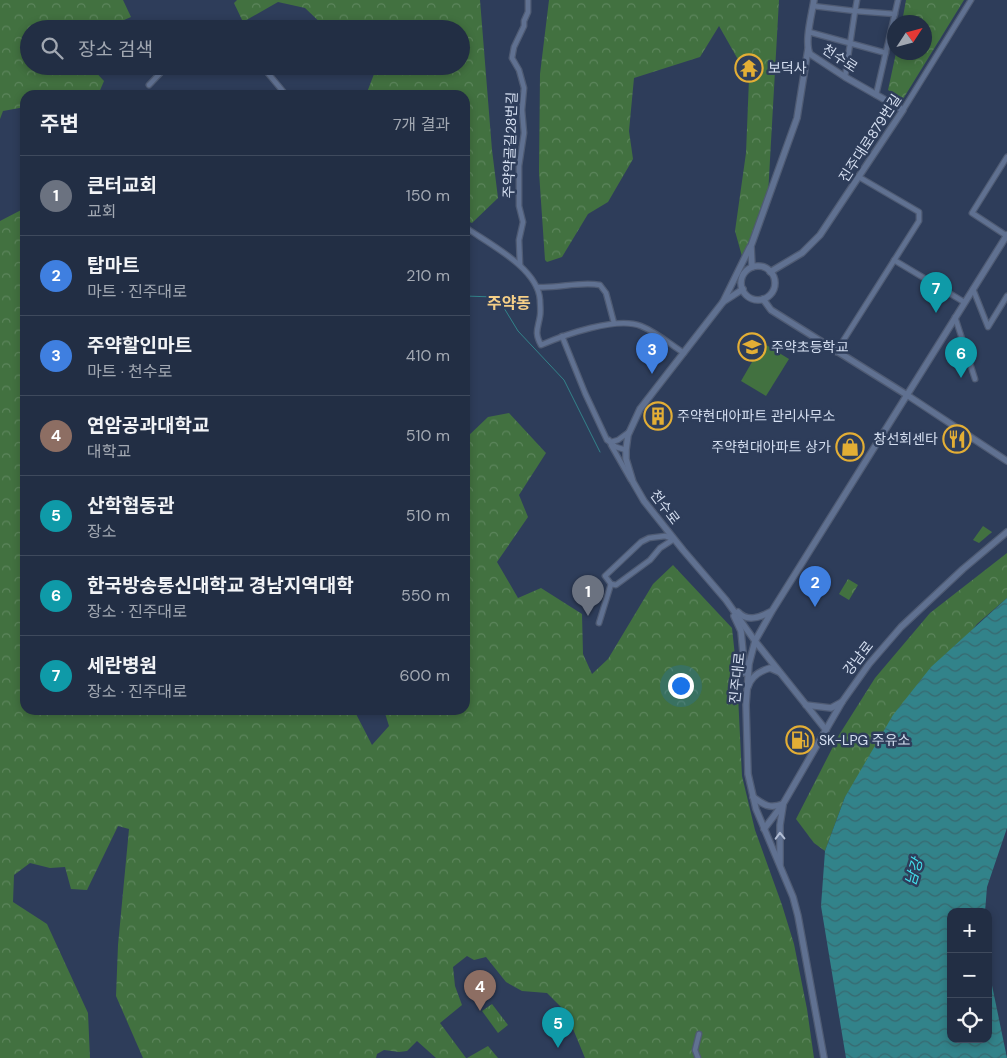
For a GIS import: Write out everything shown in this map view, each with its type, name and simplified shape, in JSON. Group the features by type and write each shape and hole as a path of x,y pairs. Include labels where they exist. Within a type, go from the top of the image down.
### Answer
{"street":[{"name":"주약약골길28번길","path":"520,265 519,240 523,222 519,206 519,166 524,133 522,110 524,88 512,58 514,47 528,12 528,0"},
{"path":"845,77 857,0"},
{"path":"876,95 898,0"},
{"name":"진주대로879번길","path":"770,272 796,258 810,246 828,224 903,110 971,0"},
{"path":"813,3 855,11 895,14"},
{"name":"천수로","path":"813,3 808,49 812,56 903,110"},
{"path":"809,32 886,53"},
{"path":"723,302 751,246 797,118 808,49"},
{"path":"149,84 158,75"},
{"path":"269,75 282,90"},
{"name":"진주대로","path":"824,1058 800,923 792,897 753,797 748,774 746,692 749,664 756,641 772,611 1007,235 972,213 1007,157"},
{"path":"836,352 919,221 919,212 859,177"},
{"path":"470,230 520,265 537,287 540,316 536,336 540,345 562,336 614,324 640,326 684,353"},
{"path":"751,246 752,267"},
{"path":"894,260 964,302"},
{"path":"752,267 762,267 770,272 774,280 774,290 768,297 754,299 745,294 742,289 744,274 752,267"},
{"path":"537,287 600,285 606,294 614,324"},
{"name":"천수로","path":"742,289 723,302 640,409 629,432 626,450 631,476 644,501 726,600 826,730"},
{"path":"972,289 988,327 1007,296"},
{"path":"763,299 771,310 907,395 1007,461"},
{"path":"955,317 976,379"},
{"path":"562,336 585,393 607,440 644,501"},
{"path":"607,440 611,442 618,440 629,432"},
{"path":"607,440 616,448 626,450"},
{"name":"강남로","path":"764,828 783,804 842,702 868,664 901,627 963,569 1007,532"},
{"path":"660,536 674,539 660,548 650,560 616,585 611,584 605,576 641,542 660,536"},
{"path":"599,623 611,584"},
{"path":"726,600 741,616 748,618 755,618 772,611"},
{"path":"726,600 741,631 746,692"},
{"path":"746,692 749,683 759,672 770,668 781,673"},
{"path":"806,705 831,708 842,702"},
{"path":"753,797 767,807 783,804 780,825 780,868"},
{"path":"698,1058 695,1050 699,1034"}],"green space":[{"path":"0,0 123,0 131,17 124,20 20,20 20,75 98,75 104,81 100,90 20,90 20,108 3,111 0,119"},
{"path":"237,0 480,0 492,150 498,198 472,223 470,222 470,90 368,90 374,75 470,75 470,20 318,20 305,8 278,2 246,20 242,20 234,3"},
{"path":"549,0 779,0 768,195 743,260 735,231 746,153 749,79 719,26 700,57 634,78 629,131 633,159 608,202 588,214 562,257 547,262 545,260 539,172 540,74"},
{"path":"906,0 964,0 932,52 932,15 903,15"},
{"path":"894,60 927,60 903,99 888,90"},
{"path":"20,211 20,715 357,715 372,745 389,726 386,715 470,715 470,434 488,417 509,413 546,453 519,495 528,517 497,562 518,598 541,588 582,614 583,654 592,674 608,659 653,584 673,565 732,628 737,675 742,776 755,830 794,944 807,1009 814,1058 585,1058 566,1012 547,993 522,991 506,982 486,957 474,960 467,956 453,967 455,986 462,1005 440,1023 466,1058 436,1058 417,1041 407,1051 384,1050 377,1054 376,1058 143,1058 116,996 118,945 129,829 118,826 87,890 71,889 65,867 50,868 30,863 14,875 13,902 47,924 88,1013 90,1058 0,1058 0,221"},
{"path":"763,343 789,359 766,396 741,381"},
{"path":"983,526 992,532 979,543 973,540"},
{"path":"1007,553 1007,598 977,624 845,797 825,851 814,843 796,819 839,735 875,678 930,613"},
{"path":"848,579 858,585 849,600 839,594"},
{"path":"492,1004 508,1025 498,1033 482,1011"},
{"path":"488,1046 498,1058 467,1058"}],"water":[{"name":"남강","path":"1007,598 1007,828 987,887 985,908 947,908 947,1043 992,1043 992,985 1007,1058 846,1058 821,906 825,851 845,797 893,715 931,667"}],"waterway":[{"path":"470,296 494,297 501,303 518,331 564,380 600,452"}],"place":[{"name":"보덕사","path":"749,68"},
{"name":"세란병원","path":"936,313"},
{"name":"주약초등학교","path":"752,347"},
{"name":"주약할인마트","path":"652,374"},
{"name":"한국방송통신대학교 경남지역대학","path":"961,378"},
{"name":"주약현대아파트 관리사무소","path":"658,416"},
{"name":"창선회센타","path":"957,439"},
{"name":"주약현대아파트 상가","path":"850,447"},
{"name":"탑마트","path":"815,607"},
{"name":"큰터교회","path":"588,616"},
{"name":"SK-LPG 주유소","path":"800,740"},
{"name":"연암공과대학교","path":"480,1011"},
{"name":"산학협동관","path":"558,1048"}],"district":[{"name":"주약동","path":"509,303"}]}
